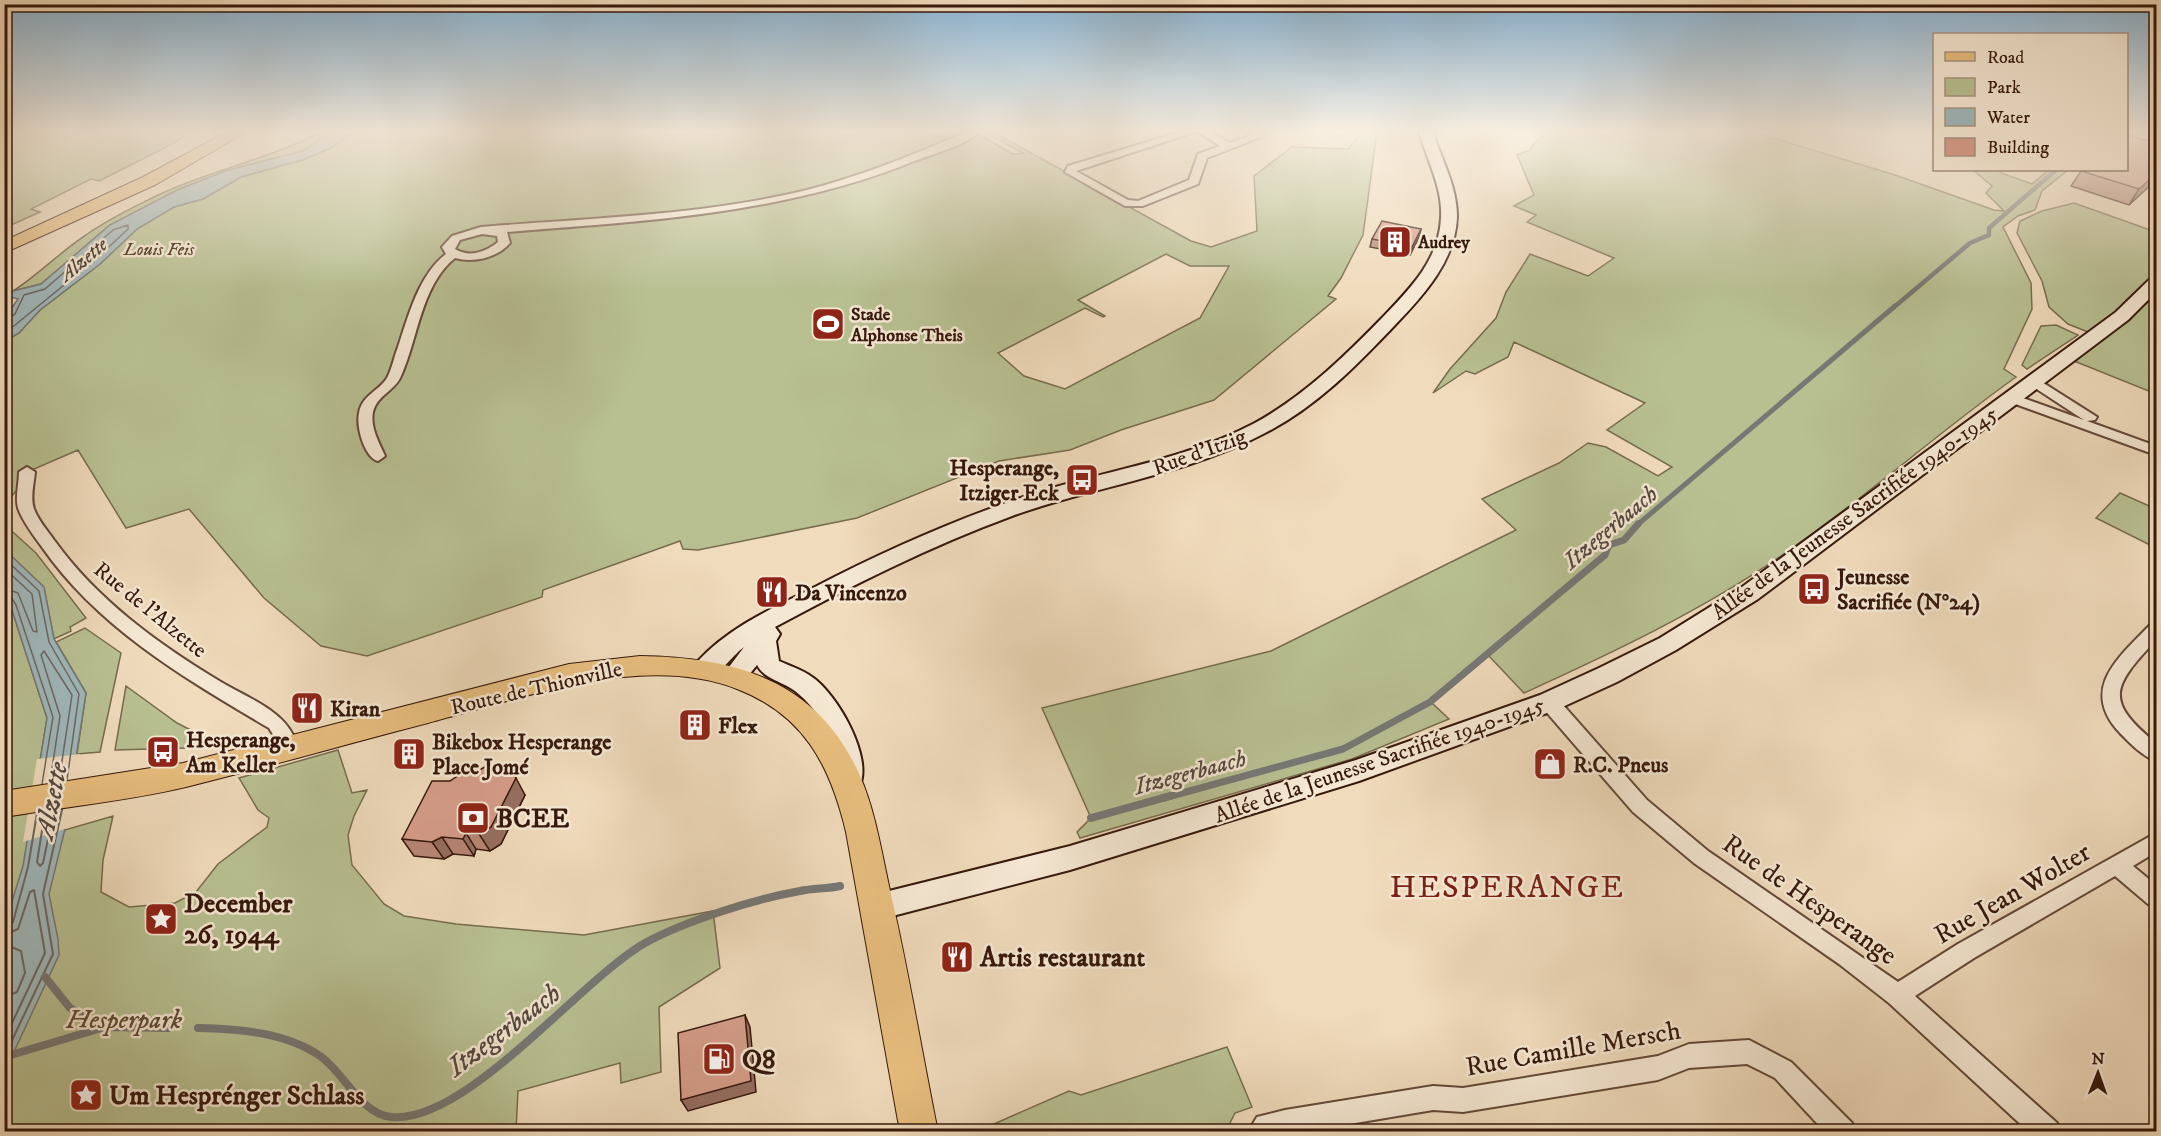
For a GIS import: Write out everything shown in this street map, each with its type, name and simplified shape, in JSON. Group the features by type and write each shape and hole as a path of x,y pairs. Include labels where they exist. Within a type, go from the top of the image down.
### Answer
{"main road":[{"path":"4,248 140,185"},
{"name":"Rue d'Itzig","path":"706,669 732,640 758,623 785,612 886,560 977,521 1032,501 1207,452 1257,429 1299,405 1336,375 1421,289 1439,259 1447,236 1449,216 1444,185"},
{"name":"Allée de la Jeunesse Sacrifiée 1940-1945","path":"877,908 1081,855 1359,770 1549,702 1668,644 1750,592 2122,316 2157,283"},
{"name":"Rue d'Itzig","path":"735,675 785,612"},
{"path":"764,639 765,657 770,667 804,684 829,710 844,742 852,795"},
{"name":"Route de Thionville","path":"4,804 183,775 559,677 604,668 639,664 706,669 735,675 772,692 804,716 829,745 852,795 877,908 919,1131"}],"street":[{"path":"453,254 448,247 456,238 481,230 748,205 831,185"},
{"path":"1093,185 1125,203 1139,204 1186,185"},
{"path":"378,456 365,423 371,397 394,378 413,318 443,260 453,254 467,256 485,254 530,231 563,224"},
{"path":"481,230 498,231 505,238 504,243"},
{"path":"2034,381 2116,434"},
{"path":"2012,398 2116,434 2157,451"},
{"name":"Rue de l'Alzette","path":"27,472 26,507 47,544 76,579 143,640 193,676 276,723 284,735 282,750"},
{"path":"2157,630 2119,668 2109,686 2111,704 2119,719 2130,734 2157,753"},
{"name":"Rue de Hesperange","path":"1549,702 1640,806 1701,857 1847,957 1897,995 2048,1131"},
{"name":"Rue Jean Wolter","path":"1897,995 1966,951 2157,842"},
{"path":"2116,865 2157,897"},
{"name":"Rue Camille Mersch","path":"1260,1131 1266,1126 1287,1127 1433,1098 1463,1100 1658,1068 1689,1056 1749,1052 1783,1070 1843,1131"}],"green space":[{"path":"4,185 79,185 31,209 40,212 9,226 4,226"},
{"path":"195,185 110,225 41,284 13,291 103,224 178,186"},
{"name":"Louis Feis","path":"227,185 1089,185 1191,241 1211,247 1257,231 1254,185 1370,185 1363,235 1341,278 1328,296 1336,299 1214,400 1121,430 1070,450 999,461 857,518 698,550 683,549 680,541 543,590 542,597 367,656 321,646 264,598 189,509 126,528 78,450 27,472 5,504 5,341 19,333 40,310 100,264 137,229 174,207 203,199","holes":["1166,254 1190,266 1229,266 1200,318 1065,389 1024,376 998,353 1085,308 1105,316 1078,300"]},
{"path":"1530,185 1923,185 1994,210 2004,211 1986,193 1991,185 2049,185 2042,191 2035,210 2018,216 2003,227 2031,283 2032,309 2004,369 2016,377 1841,513 1781,556 1688,613 1623,647 1524,693 1488,655 1431,702 1449,719 1352,759 1080,838 1077,832 1091,818 1042,708 1271,651 1516,530 1482,499 1559,463 1588,443 1606,447 1658,476 1672,467 1607,430 1645,403 1514,342 1508,357 1475,374 1466,371 1433,393 1450,369 1496,318 1506,292 1530,254 1588,276 1614,258 1527,222 1536,215 1514,206 1534,195"},
{"path":"2074,203 2156,232 2156,394 2074,361 2103,338 2068,324 2049,307 2042,281 2017,233 2020,221 2042,211"},
{"path":"2056,325 2078,335 2027,369 2022,365 2041,326"},
{"path":"2120,493 2156,509 2156,548 2096,518"},
{"path":"4,524 36,553 86,618 70,627 71,631 54,639 44,588 5,550"},
{"name":"Hesperpark","path":"4,597 11,607 47,718 27,841 113,816 103,860 101,892 129,907 175,903 196,892 218,864 267,827 269,818 258,810 239,778 338,750 352,793 367,790 354,816 348,835 352,865 384,904 404,916 456,924 584,935 713,911 720,968 659,1007 661,1072 621,1083 620,1063 518,1091 516,1131 5,1131"},
{"path":"85,628 121,653 100,752 77,754 86,693 56,642"},
{"path":"126,686 177,723 224,747 115,750"},
{"path":"1227,1047 1252,1107 1235,1113 1226,1131 978,1131 1069,1091 1081,1095"}],"water":[{"name":"Alzette","path":"190,185 227,185 203,199 174,207 137,229 100,264 40,310 19,333 5,341 5,318 18,299 7,296 13,291 41,284 110,225"},
{"name":"Alzette","path":"5,550 44,587 54,639 86,693 65,829 49,894 59,955 5,1071 5,990 11,972 10,959 5,956 4,927 23,866 47,718 11,607 5,597"}],"pier":[{"path":"80,754 68,828 23,842 37,759"}],"building":[{"path":"2126,185 2143,185 2139,189"},
{"path":"1382,221 1421,229 1412,247 1372,239"},
{"path":"487,766 509,767 516,778 491,827 479,834 466,833 463,839 442,837 432,842 402,839 432,781 450,781 462,773 473,773"},
{"name":"Q8","path":"745,1015 751,1081 681,1100 678,1033"}],"waterway":[{"name":"Itzegerbaach","path":"1893,308 1970,243 1989,235 1989,228 2039,185"},
{"name":"Itzegerbaach","path":"1637,525 1895,306"},
{"name":"Itzegerbaach","path":"1164,798 1343,749 1430,702 1605,555 1609,545 1624,540 1637,525"},
{"name":"Itzegerbaach","path":"1091,818 1170,796"},
{"name":"Itzegerbaach","path":"198,1028 261,1033 292,1042 329,1063 361,1101 380,1114 391,1117 421,1113 453,1098 487,1075 618,961 645,943 700,919 742,905 800,891 840,886"},
{"path":"45,977 70,1008 104,1027"},
{"name":"Itzegerbaach","path":"4,1057 105,1027 168,1028"}],"place":[{"name":"Audrey","path":"1395,242"},
{"name":"Stade Alphonse Theis","path":"828,324"},
{"name":"Hesperange, Itziger Eck","path":"1082,480"},
{"name":"Jeunesse Sacrifiée (N°24)","path":"1814,589"},
{"name":"Da Vincenzo","path":"772,592"},
{"name":"Kiran","path":"307,708"},
{"name":"Flex","path":"695,725"},
{"name":"Hesperange, Am Keller","path":"163,752"},
{"name":"Bikebox Hesperange Place Jomé","path":"409,754"},
{"name":"R.C. Pneus","path":"1550,764"},
{"name":"BCEE","path":"473,818"},
{"name":"December 26, 1944","path":"161,919"},
{"name":"Artis restaurant","path":"957,957"},
{"name":"Q8","path":"719,1059"},
{"name":"Um Hesprénger Schlass","path":"86,1095"}],"district":[{"name":"HESPERANGE","path":"1507,886"}]}
